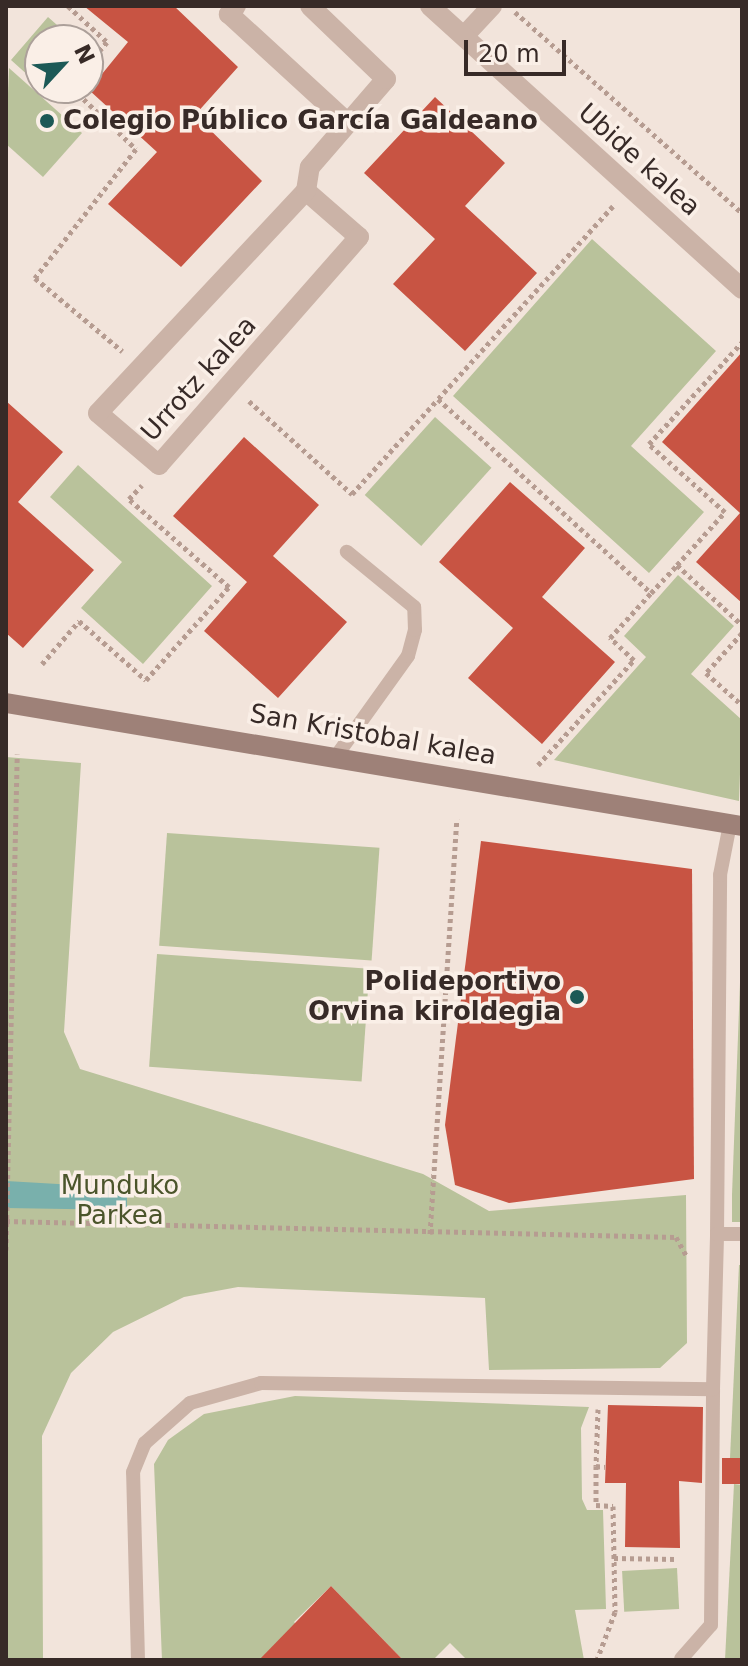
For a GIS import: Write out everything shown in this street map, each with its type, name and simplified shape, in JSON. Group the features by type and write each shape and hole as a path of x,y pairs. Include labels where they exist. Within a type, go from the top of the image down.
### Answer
{"main road":[{"name":"San Kristobal kalea","path":"6,703 337,755 736,825"}],"street":[{"path":"236,6 229,14 348,123"},
{"name":"Ubide kalea","path":"430,6 742,289"},
{"path":"464,36 503,8"},
{"name":"Urrotz kalea","path":"306,191 359,237 159,465 98,413 306,191 310,167 386,79 324,11"}],"lane":[{"path":"337,755 408,656 415,630 414,607 347,552"},
{"name":"San Kristobal kalea","path":"681,1659 711,1625 720,875 736,825"},
{"path":"717,1234 742,1234"},
{"path":"138,1660 133,1472 145,1443 190,1403 261,1383 713,1389"}],"path":[{"path":"68,6 88,24"},
{"name":"Ubide kalea","path":"503,8 742,213"},
{"path":"89,104 136,149 35,278 141,367"},
{"path":"230,384 352,494 630,187"},
{"path":"518,787 634,660 610,638 725,512 649,444 742,342"},
{"path":"438,399 651,593"},
{"path":"42,664 79,621 146,680 229,587 129,499 159,465"},
{"path":"677,565 742,625"},
{"path":"742,633 706,673 742,705"},
{"path":"6,1250 17,754"},
{"path":"430,1234 457,819"},
{"path":"6,1006 11,1014"},
{"path":"8,1219 430,1234 676,1237 686,1255"},
{"path":"597,1660 615,1612 613,1506 596,1505 598,1407"},
{"path":"596,1466 605,1467"},
{"path":"614,1558 676,1559"}],"green space":[{"path":"48,17 56,24 42,24"},
{"path":"24,45 24,72 11,60"},
{"path":"9,68 24,81 24,104 49,104 82,133 43,177 6,144"},
{"path":"592,239 716,351 631,446 704,512 649,573 453,396"},
{"path":"435,417 491,468 421,546 365,495"},
{"path":"78,465 212,586 143,664 81,608 122,562 50,497"},
{"path":"678,575 734,626 691,674 742,720 739,801 554,760 646,657 624,636"},
{"name":"Munduko Parkea","path":"6,757 81,763 64,1032 80,1069 423,1174 489,1211 686,1195 687,1343 660,1368 489,1370 485,1298 238,1287 184,1297 113,1332 71,1373 42,1436 43,1660 6,1660"},
{"path":"167,833 379,848 372,961 159,946"},
{"path":"742,930 742,1222 732,1222 732,1195"},
{"path":"157,954 369,969 362,1082 149,1067"},
{"path":"739,1265 742,1265 742,1458 730,1458"},
{"path":"295,1396 589,1407 581,1428 582,1499 587,1510 603,1510 606,1609 575,1610 584,1660 467,1660 450,1643 433,1660 403,1660 331,1586 294,1622 330,1660 162,1660 154,1464 168,1440 204,1414"},
{"path":"734,1484 742,1485 742,1660 725,1660"},
{"path":"677,1568 679,1609 624,1612 622,1571"}],"water":[{"path":"6,1181 127,1188 127,1210 6,1208"}],"building":[{"path":"84,6 174,6 238,67 195,115 262,181 181,267 108,204 157,152 104,104 104,72 128,42"},
{"path":"435,97 505,163 465,206 537,273 465,351 393,284 435,239 364,173"},
{"path":"742,352 742,603 696,562 740,513 662,442"},
{"path":"6,401 63,452 18,502 94,570 23,648 6,633"},
{"path":"244,437 319,505 273,556 347,622 278,698 204,631 247,582 173,516"},
{"path":"510,482 585,548 542,597 615,662 542,744 468,678 513,628 439,562"},
{"name":"Polideportivo Orvina kiroldegia","path":"481,841 692,869 694,1179 509,1203 455,1185 445,1125"},
{"path":"608,1405 703,1407 702,1483 679,1481 680,1548 625,1547 626,1483 605,1483"},
{"path":"722,1458 742,1458 742,1484 722,1484"},
{"path":"331,1586 403,1660 259,1660"}],"place":[{"name":"Colegio Público García Galdeano","path":"47,121"},
{"name":"Polideportivo Orvina kiroldegia","path":"577,997"}]}
